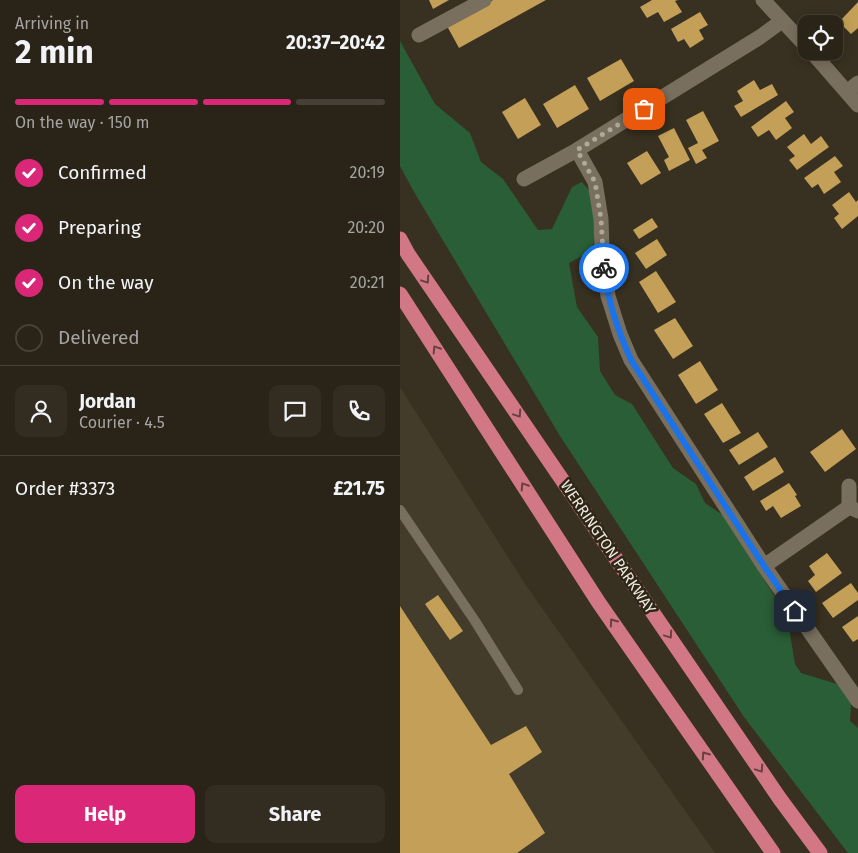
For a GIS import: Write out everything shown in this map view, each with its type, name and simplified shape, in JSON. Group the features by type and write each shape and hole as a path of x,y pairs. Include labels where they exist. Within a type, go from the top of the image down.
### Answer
{"highway":[{"name":"WERRINGTON PARKWAY","path":"400,239 741,741 820,853"},
{"path":"400,294 599,603 773,853"}],"street":[{"path":"419,35 484,0"},
{"path":"763,0 798,38"},
{"path":"524,178 577,150 760,37 782,21"},
{"path":"822,60 853,87 858,105"},
{"path":"577,150 595,182 601,219 602,248 608,296 620,334 631,360 764,566 858,701"},
{"path":"764,566 854,509 848,486"}],"lane":[{"path":"400,510 475,621 518,690"}],"shaded area":[{"path":"400,387 525,584 715,853 400,853"}],"green space":[{"path":"400,41 435,104 470,133 481,162 503,179 538,230 552,229 572,187 582,182 593,195 597,219 593,247 584,255 569,263 577,307 598,337 600,371 615,395 632,404 673,468 696,484 705,503 724,516 787,616 795,664 801,673 837,684 851,703 850,721 858,728 858,853 848,853 744,717 560,436 414,192 400,166"}],"building":[{"path":"429,0 449,0 433,9"},
{"path":"493,0 546,0 459,48 447,26"},
{"path":"652,0 678,0 675,1 682,12 664,22 658,12 647,18 640,7"},
{"path":"858,2 858,28 851,34 843,26 843,18"},
{"path":"700,12 708,25 699,30 704,39 690,48 684,39 678,42 671,29"},
{"path":"621,59 634,81 600,101 587,78"},
{"path":"754,80 760,90 772,84 778,95 741,117 734,106 743,101 737,91"},
{"path":"575,85 589,109 557,128 543,104"},
{"path":"525,98 541,125 518,139 502,112"},
{"path":"786,101 794,112 785,118 792,128 776,140 769,130 758,137 751,127"},
{"path":"703,111 719,141 702,150 707,158 696,164 688,148 698,143 686,120"},
{"path":"674,128 690,160 669,171 664,160 669,157 658,136"},
{"path":"804,134 811,144 821,136 829,147 797,170 789,160 795,156 787,147"},
{"path":"647,151 661,173 641,185 627,163"},
{"path":"835,156 843,166 834,172 841,182 824,194 818,184 812,188 804,178"},
{"path":"849,192 856,202 858,200 858,216 842,229 834,218 839,214 832,205"},
{"path":"652,218 658,227 639,239 633,230"},
{"path":"657,239 667,255 646,269 635,253"},
{"path":"656,271 676,302 658,313 639,282"},
{"path":"675,318 693,346 673,359 654,330"},
{"path":"700,361 718,390 696,404 678,375"},
{"path":"722,403 741,433 723,443 704,414"},
{"path":"842,429 856,449 825,472 810,452"},
{"path":"758,432 768,447 739,465 729,450"},
{"path":"775,457 784,472 753,491 744,477"},
{"path":"789,483 797,495 795,496 801,506 781,518 773,506 766,511 760,501"},
{"path":"827,553 842,573 816,592 808,581 815,575 809,566"},
{"path":"851,583 858,593 858,600 833,618 822,603"},
{"path":"438,595 463,631 450,640 425,604"},
{"path":"400,606 491,745 526,726 542,752 509,774 545,833 517,853 400,853"},
{"path":"858,616 858,639 853,642 842,627"}],"way so far":[{"path":"604,268 601,219 595,182 577,150 644,109"}],"route":[{"path":"604,268 608,296 620,334 631,360 795,611"}]}
